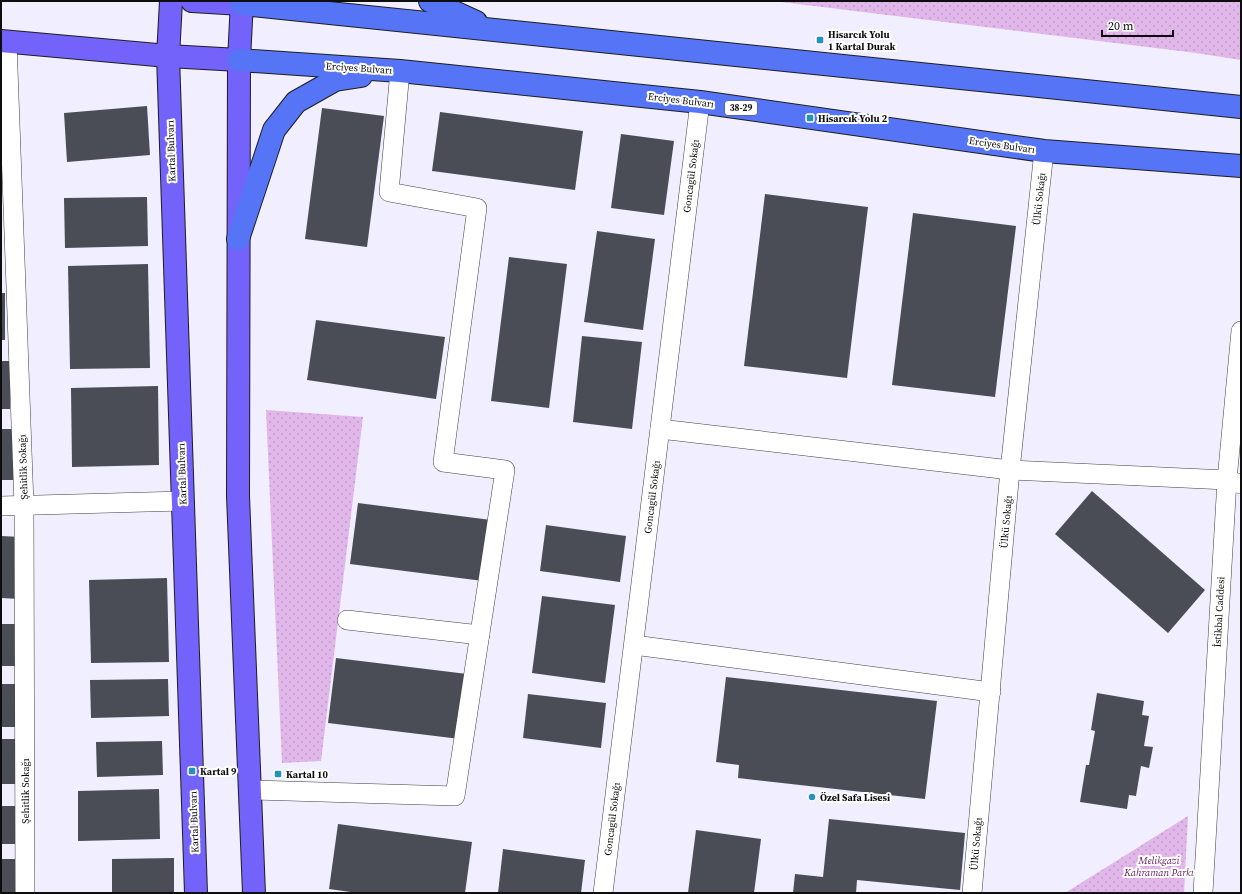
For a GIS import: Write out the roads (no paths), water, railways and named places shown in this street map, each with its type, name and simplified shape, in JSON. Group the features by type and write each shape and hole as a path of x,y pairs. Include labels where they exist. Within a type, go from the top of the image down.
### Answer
{"highway":[{"path":"430,1 494,30"},
{"path":"242,2 494,30 1241,107"},
{"name":"Erciyes Bulvarı","path":"239,60 400,70 700,102 1044,151 1241,166"},
{"path":"238,239 274,130 296,102 335,80 400,70"}],"main road":[{"name":"Kartal Bulvarı","path":"171,1 168,56 196,893"},
{"path":"192,1 242,2 239,60 238,496 254,893"},
{"path":"4,41 168,56 239,60"}],"street":[{"name":"Şehitlik Sokağı","path":"4,41 24,505 25,893"},
{"path":"250,790 455,796 505,470 443,462 477,208 389,192 400,70"},
{"name":"Goncagül Sokağı","path":"603,893 700,102"},
{"name":"Ülkü Sokağı","path":"972,893 1010,470 1044,151"},
{"name":"İstikbal Caddesi","path":"1203,893 1234,482 1241,331"},
{"path":"660,429 1010,470 1234,482"},
{"path":"1,506 182,501"},
{"path":"347,620 480,635"},
{"path":"634,645 991,692"}],"place":[{"name":"Hisarcık Yolu 1 Kartal Durak","path":"820,40"},
{"name":"Hisarcık Yolu 2","path":"810,118"},
{"name":"Kartal 9","path":"192,771"},
{"name":"Kartal 10","path":"278,774"},
{"name":"Özel Safa Lisesi","path":"812,797"}],"park label":[{"name":"Melikgazi Kahraman Parkı","path":"1159,866"}]}
